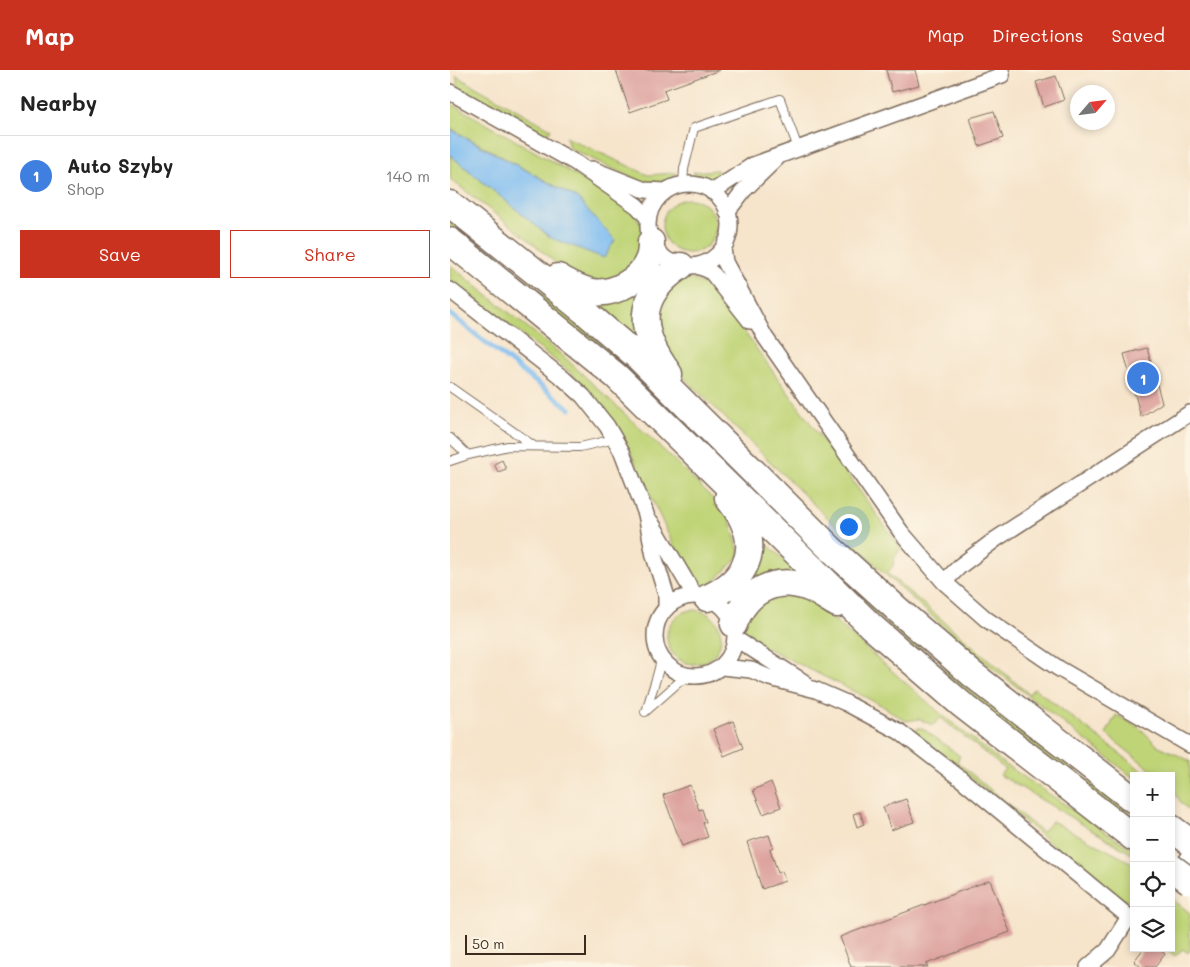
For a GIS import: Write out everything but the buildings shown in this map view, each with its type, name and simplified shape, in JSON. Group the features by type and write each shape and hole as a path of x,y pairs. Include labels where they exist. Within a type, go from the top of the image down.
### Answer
{"highway":[{"path":"450,204 509,250 639,358 830,548 972,674 1130,797"},
{"path":"509,250 577,287 595,292 606,292 627,284 635,278 649,258 650,230"},
{"path":"450,241 616,376 872,627 961,704 1130,835"},
{"path":"689,266 657,285 646,310 646,324 654,353 708,427"},
{"path":"701,597 724,591 744,570 748,556 748,538 743,521 702,461"},
{"path":"735,632 740,609 761,589 780,584 790,584 812,589 872,627"},
{"path":"1175,831 1190,842"},
{"path":"1175,869 1190,881"}],"street":[{"path":"712,192 753,165 1002,75 1001,70"},
{"path":"450,92 576,163 637,206 663,258 708,270 713,274 731,300 765,337"},
{"path":"727,212 744,190 780,156"},
{"path":"576,163 645,190 666,191 683,185 701,186 712,192 724,204 729,231 723,248 712,260 689,266"},
{"path":"650,230 654,202 666,191"},
{"path":"723,248 725,262 765,337 901,532 944,582 986,619 1058,668 1190,745"},
{"path":"450,290 546,364 583,396 615,439 646,514 701,597"},
{"path":"944,582 996,539 1190,413"},
{"path":"646,514 654,556 666,594 666,609"},
{"path":"735,632 732,655 722,667 706,676 689,676 673,670 661,658 655,641 655,632 666,609 679,599 701,597 721,605 735,632 816,690"},
{"path":"722,667 750,670 770,678 816,690 846,703 907,737 1130,915"},
{"path":"1175,875 1190,856"},
{"path":"1088,967 1108,950 1130,917"}],"lane":[{"path":"683,185 684,169 694,128 780,99 798,148"},
{"path":"450,387 534,446"},
{"path":"450,438 468,455"},
{"path":"450,461 508,446 580,447 615,439"},
{"path":"661,658 660,669 652,686 646,710 689,676"}],"green space":[{"path":"456,76 551,129 549,132 542,134 458,87"},
{"path":"450,103 567,170 634,212 644,230 645,250 610,284 572,277 529,240 450,179 450,155 551,238 577,198 450,128"},
{"path":"566,137 648,175 676,173 665,186 647,185 569,148"},
{"path":"717,170 723,176 714,181 701,182 693,172"},
{"path":"689,199 699,201 708,207 714,216 716,226 714,236 708,245 699,251 689,253 679,251 670,245 664,236 662,226 664,216 670,207 679,201"},
{"path":"450,219 619,358 698,432 867,601 931,658 1130,813 1130,823 947,680 529,290 450,228"},
{"path":"658,261 663,265 642,346 590,299"},
{"path":"450,265 563,356 673,459 728,514 740,555 710,586 695,583 687,575 629,449 604,406 571,373 450,279"},
{"path":"691,279 709,286 716,293 901,548 894,558 893,566 887,573 1029,694 1034,688 1144,772 1130,772 1130,775 971,651 886,575 668,362 661,351 656,303 683,280"},
{"path":"761,538 800,575 729,607 725,602"},
{"path":"776,592 810,599 941,714 1003,763 1130,848 1130,853 1000,775 1005,769 941,718 933,725 919,719 906,721 881,705 759,644 757,648 746,635 744,618"},
{"path":"689,610 699,610 713,618 719,627 721,637 719,647 713,656 699,664 689,664 679,659 672,652 667,642 667,632 672,622 679,615"},
{"path":"1116,715 1140,728 1157,745 1190,761 1190,811 1182,804 1175,793 1175,772 1154,772 1106,734"},
{"path":"918,728 922,728 960,756 957,762 1042,832 1052,821 1130,862 1130,901 1122,900 1113,894 915,732"},
{"path":"1175,901 1190,913 1190,950 1188,953 1183,949 1175,956 1170,952 1175,952"}],"water":[{"path":"450,129 577,198 615,240 604,258 551,238 450,155"}],"waterway":[{"path":"450,314 570,409"}],"place":[{"name":"Auto Szyby","path":"1143,378"}]}
